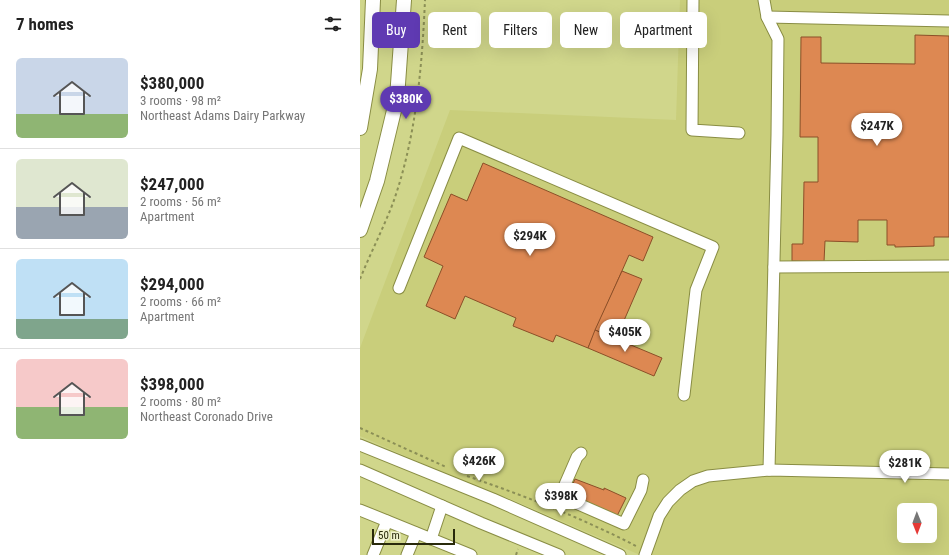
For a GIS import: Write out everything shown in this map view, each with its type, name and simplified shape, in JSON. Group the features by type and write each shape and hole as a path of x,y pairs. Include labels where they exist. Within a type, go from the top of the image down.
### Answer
{"main road":[{"path":"360,128 370,69 373,0"},
{"path":"360,230 377,181 397,98 404,0"}],"street":[{"path":"693,0 692,130 739,134"},
{"path":"764,0 767,18 778,39 769,470"},
{"path":"767,18 949,22"},
{"path":"399,288 459,138 713,247 696,290 684,395"},
{"path":"774,267 949,266"},
{"path":"360,445 493,499 620,555"},
{"path":"581,453 576,457 560,496 581,506 624,524 641,490 643,480"},
{"path":"360,470 559,555"},
{"path":"645,555 659,516 668,502 680,490 693,481 708,476 769,470 949,474"},
{"path":"431,539 442,506"},
{"path":"360,510 471,555"},
{"path":"373,555 387,521"},
{"path":"407,555 416,533"}],"path":[{"path":"360,279 393,203 406,153 422,68 425,0"},
{"path":"360,428 449,468"},
{"path":"463,474 529,498 623,539"}],"shaded area":[{"path":"680,0 949,0 949,555 640,555 513,500 467,483 360,436 360,348 450,110 676,120 678,48 707,48 707,12 680,12"}],"building":[{"path":"915,35 949,36 949,237 934,237 934,246 895,247 895,245 887,245 887,220 858,220 858,242 825,241 824,262 792,261 792,244 803,244 804,182 818,182 818,137 800,137 801,37 821,37 821,63 915,64"},
{"path":"483,163 653,237 643,261 629,255 588,348 556,335 553,342 513,326 516,318 465,296 455,319 426,306 443,266 424,257 451,194 467,201"},
{"path":"622,271 642,279 616,339 595,330"},
{"path":"595,330 662,358 654,376 588,348"},
{"path":"575,479 604,490 604,488 626,498 616,518 567,497"}]}
